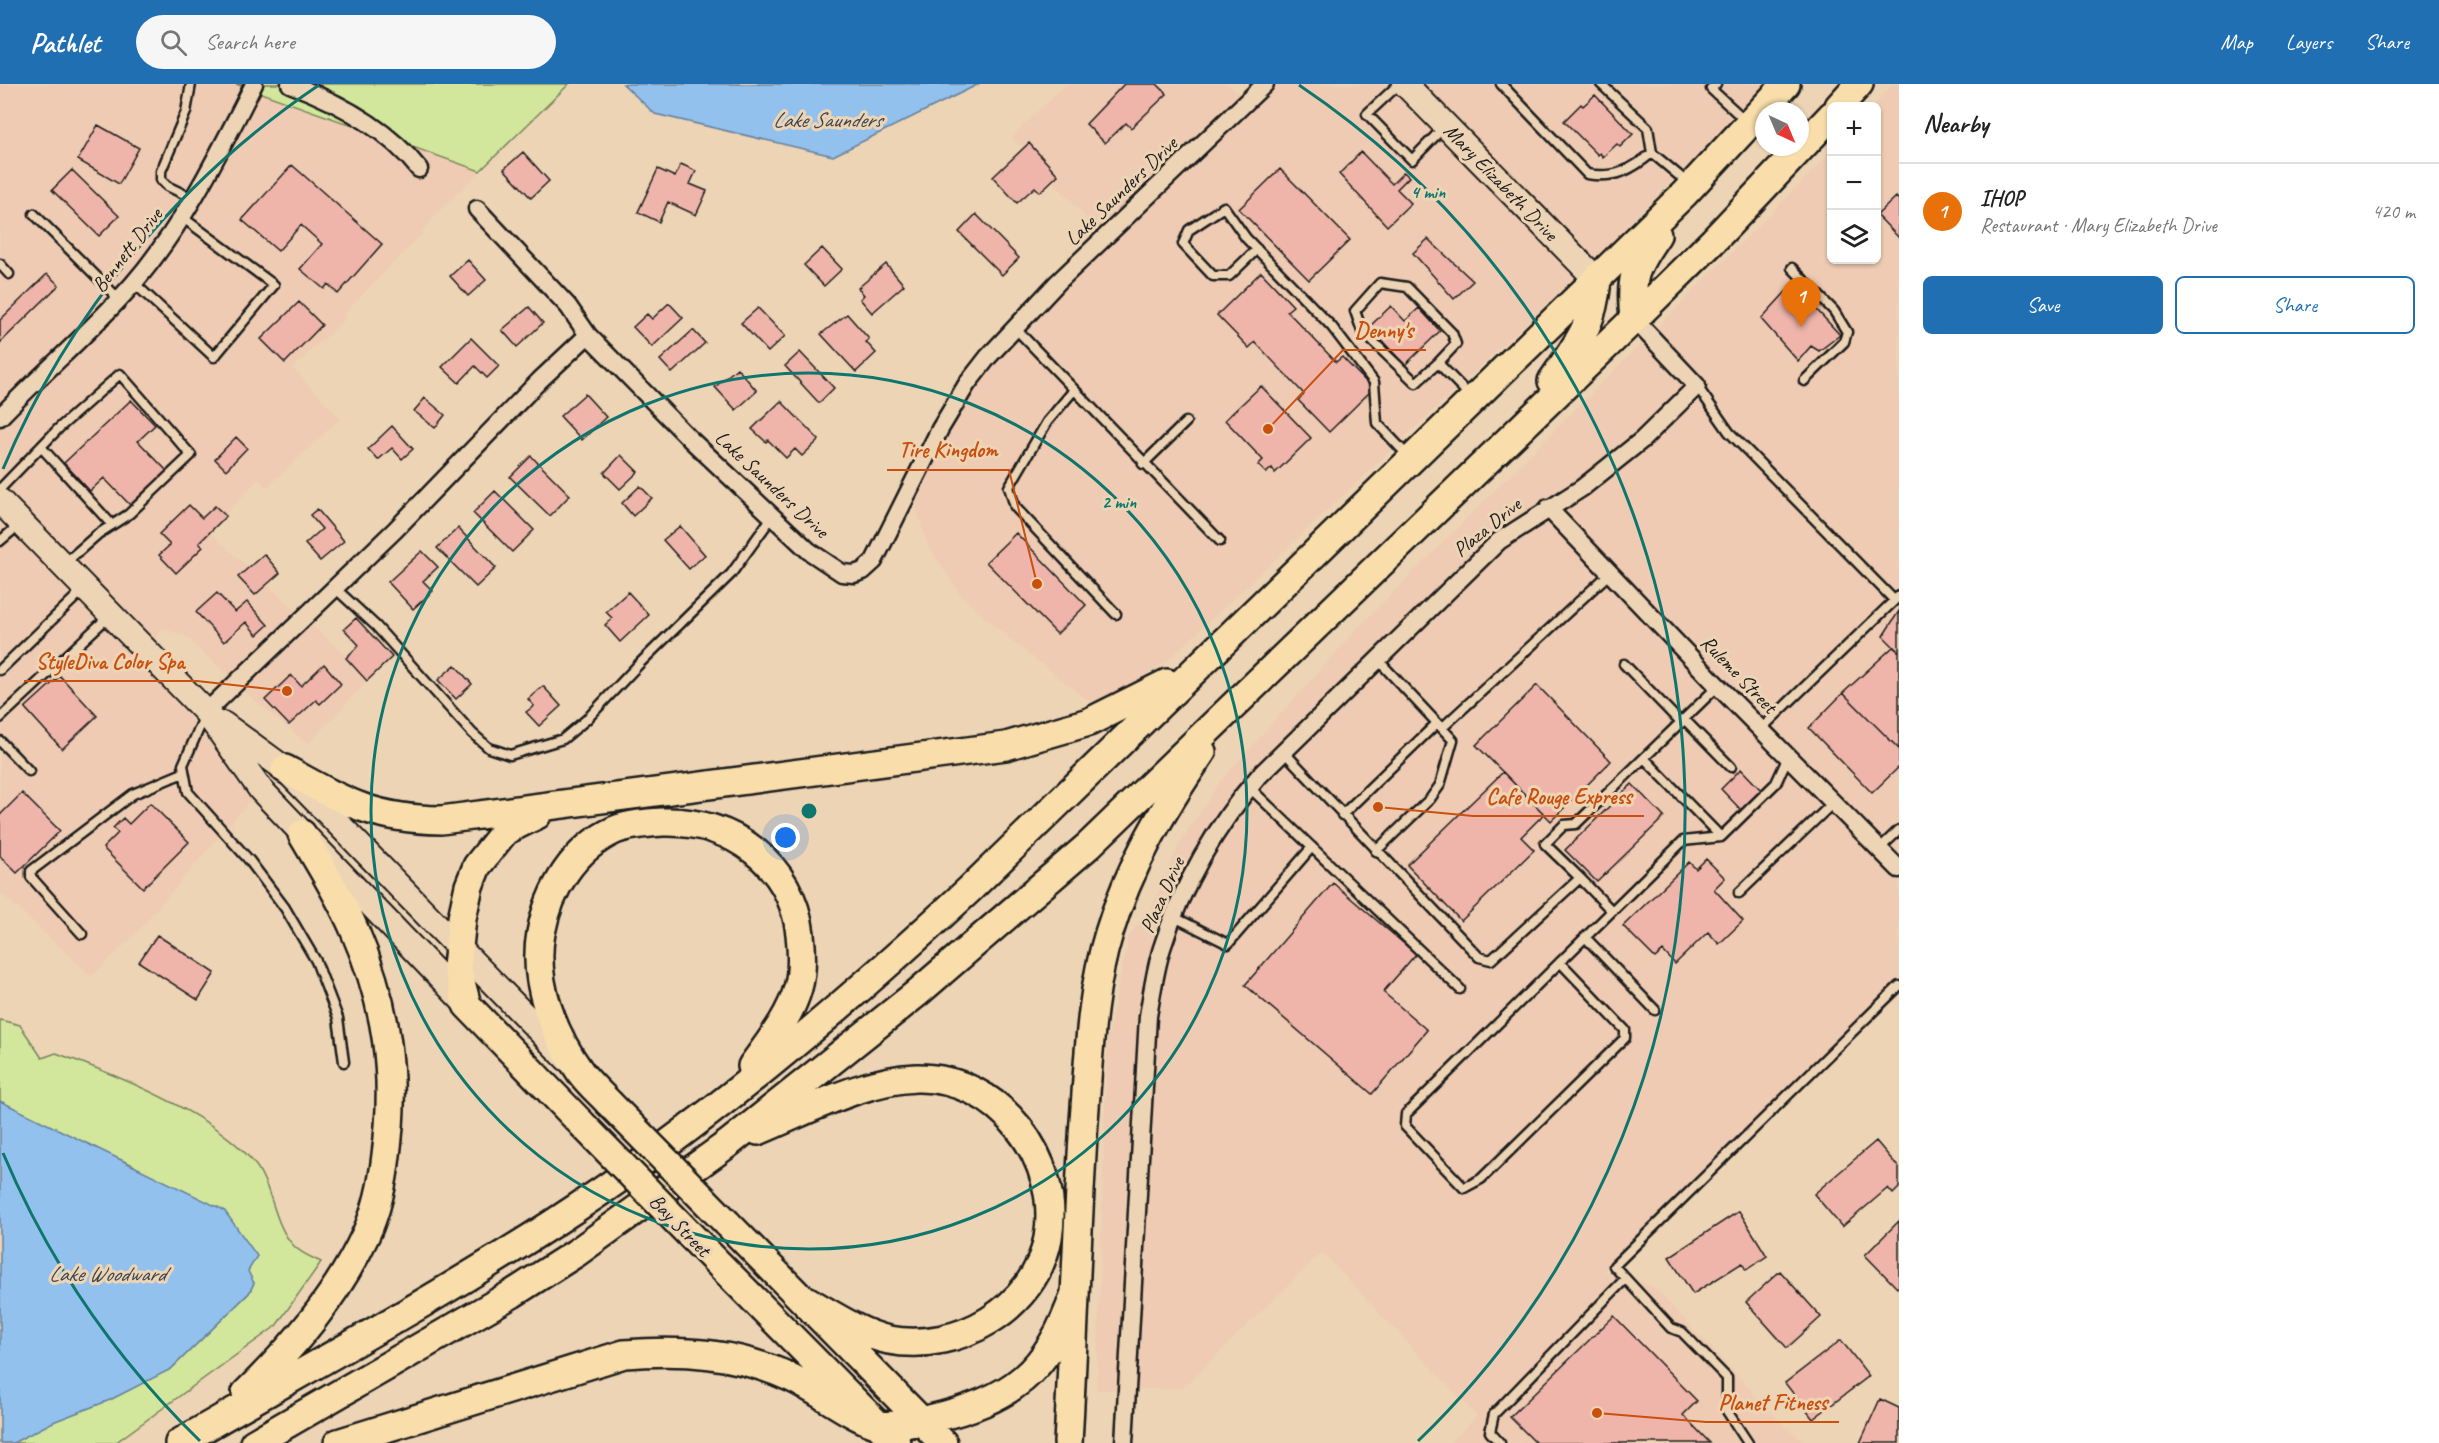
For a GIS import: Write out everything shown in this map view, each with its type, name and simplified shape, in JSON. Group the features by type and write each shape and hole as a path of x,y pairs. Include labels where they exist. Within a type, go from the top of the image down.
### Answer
{"main road":[{"name":"Mary Elizabeth Drive","path":"1406,84 1597,280"},
{"path":"178,1443 554,1222 738,1087 892,962 970,890 1597,280 1688,190 1786,84"},
{"path":"1843,102 1859,84"},
{"path":"254,1443 512,1294 646,1205 729,1143 989,934 1088,846 1634,319 1729,225 1827,120"},
{"path":"1634,319 1631,286 1642,256 1688,190"},
{"path":"1523,425 1587,330 1595,307 1597,280"},
{"path":"0,501 206,712 261,790 467,1005"},
{"path":"206,712 285,769 353,805 375,813 414,819 441,820 1006,746 1089,722 1127,705 1197,667"},
{"path":"1068,1443 1090,1032 1096,980 1109,933 1150,833 1235,705"},
{"path":"285,769 581,1074"},
{"path":"467,1005 457,967 458,946 469,886 477,866 505,831 564,805"},
{"name":"Bay Street","path":"738,1087 784,1019 795,996 802,970 800,927 788,892 766,860 724,832 709,826 685,821 650,822 613,831 575,860 564,872 544,913 540,940 538,967 542,995 581,1074 943,1443"},
{"path":"220,1419 288,1352 340,1280 366,1234 375,1209 384,1170 390,1125 391,1076 389,1042 381,1005 354,930 302,834"},
{"name":"Bay Street","path":"467,1005 887,1434"},
{"path":"729,1143 853,1092 887,1082 915,1078 935,1079 981,1095 1001,1108 1022,1132 1042,1165 1050,1220 1048,1239 1041,1259 1028,1283 1013,1302 980,1327 936,1341 913,1343 888,1340 865,1332 799,1296"},
{"path":"338,1443 599,1361 624,1354 653,1352 694,1352 728,1357 763,1366 792,1378 887,1434 921,1421 970,1409 988,1402 1017,1383 1038,1365 1053,1347 1065,1323 1075,1293"}],"street":[{"name":"Bennett Drive","path":"0,417 134,283 182,217 254,84"},
{"path":"290,84 309,91 388,135 419,169"},
{"name":"Lake Saunders Drive","path":"477,209 568,306 588,335 772,517 832,568 854,574 874,561 930,448 967,384 1058,282 1265,84"},
{"path":"1548,508 1582,488 1642,440 1696,386 1634,319"},
{"path":"206,712 395,530 540,380 588,335"},
{"name":"Ruleme Street","path":"1548,508 1718,686 1899,869"},
{"name":"Plaza Drive","path":"1124,1443 1148,1016 1162,948 1173,917 1196,870 1235,805 1250,787 1498,541 1548,508"}],"lane":[{"path":"191,84 186,112 161,171 160,180 192,198"},
{"path":"1399,84 1367,114 1412,160 1446,126"},
{"path":"1501,84 1587,174 1601,177 1623,174 1652,153"},
{"path":"1601,84 1648,128 1652,153 1688,190"},
{"path":"1716,84 1711,88 1750,124"},
{"path":"1257,249 1229,276 1213,276 1183,244 1189,230 1224,207 1257,249 1332,327 1374,381 1377,423 1412,459"},
{"path":"34,214 119,299"},
{"path":"134,283 214,357 274,285 182,217"},
{"path":"0,264 9,274"},
{"path":"1792,268 1834,311 1847,332 1844,342 1804,381"},
{"path":"1380,283 1407,287 1452,333 1456,344 1438,363 1416,383 1362,331 1355,311 1380,283"},
{"path":"1015,328 1143,464 1220,541"},
{"path":"1438,363 1473,399"},
{"path":"0,489 59,428 120,374 191,455 129,514 63,565"},
{"path":"1696,386 1729,432 1897,598 1761,729"},
{"path":"1074,390 1047,422 1009,487 1015,507 1116,614"},
{"path":"1143,464 1186,422"},
{"path":"42,448 112,525"},
{"path":"335,588 376,626 472,733 489,748 510,755 563,739 587,719 640,663 731,574 772,517"},
{"path":"0,541 22,523"},
{"path":"1342,814 1610,573"},
{"path":"0,670 85,588"},
{"path":"0,718 111,614"},
{"path":"1376,851 1430,799 1440,785 1453,740 1378,660"},
{"path":"1624,664 1731,767"},
{"path":"1612,911 1545,844 1564,825 1576,824 1718,686"},
{"path":"206,712 183,765 188,792 249,860 285,908 316,961 338,1018 344,1062"},
{"path":"0,741 29,771"},
{"path":"1284,752 1479,957 1491,960 1580,878"},
{"path":"1560,962 1625,1030 1625,1038 1481,1179 1464,1188 1405,1126 1406,1114 1560,962 1585,938 1683,841 1720,837 1776,783 1788,756"},
{"path":"1644,758 1720,837"},
{"path":"82,934 31,877 31,871 133,794 183,772"},
{"path":"1250,787 1460,989"},
{"path":"1739,893 1834,802"},
{"path":"1880,849 1899,830"},
{"path":"1173,917 1228,944 1312,847"},
{"path":"1585,938 1655,1010"},
{"path":"1748,1443 1727,1411 1726,1378 1682,1332 1671,1328 1614,1266 1899,986"},
{"path":"1500,1443 1490,1432 1494,1414 1625,1279"}],"shaded area":[{"path":"0,84 236,84 480,171 438,212 419,236 343,315 346,318 292,368 340,418 267,487 258,479 209,532 344,654 366,682 308,744 254,700 186,636 162,628 153,644 0,487"},
{"path":"1066,84 1228,84 1250,105 1272,84 1392,84 1578,274 1167,661 1097,707 1011,640 962,596 927,544 909,481 946,396 1108,241 1012,137"},
{"path":"1418,84 1770,84 1591,261"},
{"path":"1893,84 1899,86 1899,997 1604,1271 1654,1287 1783,1425 1806,1443 1450,1443 1477,1416 1322,1252 1183,1388 1097,1390 1107,1043 1128,937 1151,909 1179,845 1220,782 1357,629 1827,157 1827,264 1881,264 1881,102 1877,102"},
{"path":"0,514 174,692 191,718 254,796 136,933 92,976 0,892"}],"green space":[{"path":"236,84 569,84 480,171"},
{"path":"0,1020 20,1025 42,1058 56,1053 107,1072 165,1099 219,1131 240,1148 257,1167 267,1186 287,1238 300,1251 321,1262 276,1326 115,1443 0,1443 171,1369 249,1293 254,1283 133,1165 0,1108"}],"water":[{"name":"Lake Saunders","path":"623,84 979,84 833,156 655,114"},
{"name":"Lake Woodward","path":"0,1101 224,1210 257,1256 248,1271 254,1283 249,1293 171,1369 110,1400 53,1422 13,1443 0,1443"}],"building":[{"path":"1124,84 1157,84 1167,94 1131,128 1126,123 1105,143 1086,124"},
{"path":"1595,95 1633,134 1620,147 1617,144 1603,157 1600,153 1598,155 1564,121 1581,104 1583,106"},
{"path":"98,125 139,148 119,184 78,160"},
{"path":"1029,143 1058,175 1040,192 1035,187 1017,203 993,177"},
{"path":"523,152 549,181 531,198 504,169"},
{"path":"1361,152 1392,184 1404,172 1409,177 1397,189 1411,203 1387,226 1339,174"},
{"path":"681,164 696,171 690,184 707,191 696,215 668,202 659,222 638,212 658,169 675,177"},
{"path":"292,165 382,244 338,294 328,284 324,289 300,269 322,244 301,225 278,251 242,220"},
{"path":"1280,169 1350,240 1309,280 1239,209"},
{"path":"72,170 119,216 99,236 52,190"},
{"path":"1896,197 1899,200 1899,238 1881,219 1881,211"},
{"path":"976,214 1019,258 1002,275 959,232"},
{"path":"1428,239 1473,281 1454,299 1413,253"},
{"path":"822,248 842,269 824,286 804,265"},
{"path":"468,260 486,280 468,296 450,276"},
{"path":"886,264 904,285 872,313 860,299 864,295 858,288"},
{"path":"1261,272 1293,306 1287,311 1336,362 1342,357 1373,389 1329,432 1298,400 1304,394 1255,342 1249,348 1217,315"},
{"path":"47,274 59,285 0,343 0,320"},
{"path":"1793,284 1840,335 1819,351 1811,346 1798,361 1761,319"},
{"path":"299,302 322,325 285,363 261,339"},
{"path":"669,303 683,318 652,347 633,327 647,314 652,319"},
{"path":"1391,306 1405,321 1419,308 1440,331 1405,365 1369,327"},
{"path":"529,307 543,323 517,347 502,330"},
{"path":"758,308 785,336 768,352 741,323"},
{"path":"847,314 869,339 866,342 876,353 856,372 821,334"},
{"path":"693,330 705,343 672,373 660,360"},
{"path":"471,338 499,366 487,378 475,366 459,383 442,367"},
{"path":"800,352 834,388 819,403 785,366"},
{"path":"737,368 757,391 736,410 715,387"},
{"path":"1261,386 1311,438 1275,473 1272,468 1266,473 1258,465 1263,460 1225,420"},
{"path":"585,394 606,417 582,440 560,416"},
{"path":"425,398 445,415 435,428 414,411"},
{"path":"131,400 155,425 138,441 167,471 130,505 104,478 90,491 64,463"},
{"path":"781,401 819,440 802,456 795,449 786,458 768,440 766,442 752,429"},
{"path":"392,426 413,449 402,459 392,448 378,460 368,449"},
{"path":"236,437 247,448 226,470 215,459"},
{"path":"621,455 638,472 620,489 604,473"},
{"path":"531,456 570,495 550,516 510,477"},
{"path":"640,486 652,498 633,516 622,503"},
{"path":"495,491 534,530 512,552 473,513"},
{"path":"189,505 202,518 215,506 226,516 199,543 203,547 176,573 159,555 170,545 159,534"},
{"path":"317,509 344,541 320,561 305,544 322,529 310,515"},
{"path":"680,526 705,555 689,569 663,540"},
{"path":"458,528 496,568 476,587 437,548"},
{"path":"1016,533 1086,605 1057,634 986,562"},
{"path":"422,551 438,567 423,581 433,591 413,609 388,582"},
{"path":"264,554 280,573 255,595 238,577"},
{"path":"628,592 649,615 620,642 605,625 612,618 606,612"},
{"path":"217,593 235,612 247,602 268,625 257,635 246,622 224,642 196,612"},
{"path":"1899,611 1899,652 1883,636"},
{"path":"356,618 392,657 367,681 346,658 359,645 344,629"},
{"path":"1893,647 1899,652 1899,749 1843,693"},
{"path":"324,664 341,684 320,704 316,700 289,725 265,700 291,675 301,686"},
{"path":"455,665 472,684 456,699 438,680"},
{"path":"60,676 97,716 62,749 25,708"},
{"path":"1537,685 1611,761 1551,821 1476,745"},
{"path":"543,686 561,706 539,726 526,712 534,706 528,699"},
{"path":"1843,693 1899,749 1899,767 1872,793 1809,728"},
{"path":"1741,769 1761,790 1741,810 1721,789"},
{"path":"1503,772 1544,814 1521,837 1534,850 1461,921 1407,865"},
{"path":"1632,784 1664,817 1597,882 1565,850"},
{"path":"22,793 60,831 17,873 0,856 0,815"},
{"path":"150,803 189,842 143,888 103,848 118,833 113,828 123,818 129,824"},
{"path":"1706,859 1725,878 1714,889 1743,921 1719,944 1708,932 1675,964 1663,951 1655,958 1623,926 1689,862 1696,869"},
{"path":"1333,883 1416,954 1383,992 1427,1030 1372,1094 1245,985"},
{"path":"157,935 215,973 198,1000 139,962"},
{"path":"1876,1141 1899,1168 1899,1188 1893,1194 1888,1188 1842,1227 1814,1194"},
{"path":"1739,1211 1767,1256 1746,1270 1742,1263 1693,1294 1669,1257"},
{"path":"1899,1221 1899,1286 1897,1288 1865,1255"},
{"path":"1780,1271 1821,1317 1787,1348 1746,1302"},
{"path":"1614,1316 1697,1401 1683,1415 1710,1443 1536,1443 1510,1417"},
{"path":"1841,1340 1869,1376 1813,1419 1785,1383"},
{"path":"1880,1399 1899,1408 1899,1443 1860,1443"}],"place":[{"name":"IHOP","path":"1801,327"},
{"name":"Denny's","path":"1268,429"},
{"name":"Tire Kingdom","path":"1037,584"},
{"name":"StyleDiva Color Spa","path":"287,691"},
{"name":"Cafe Rouge Express","path":"1378,807"},
{"name":"Planet Fitness","path":"1597,1413"}]}
